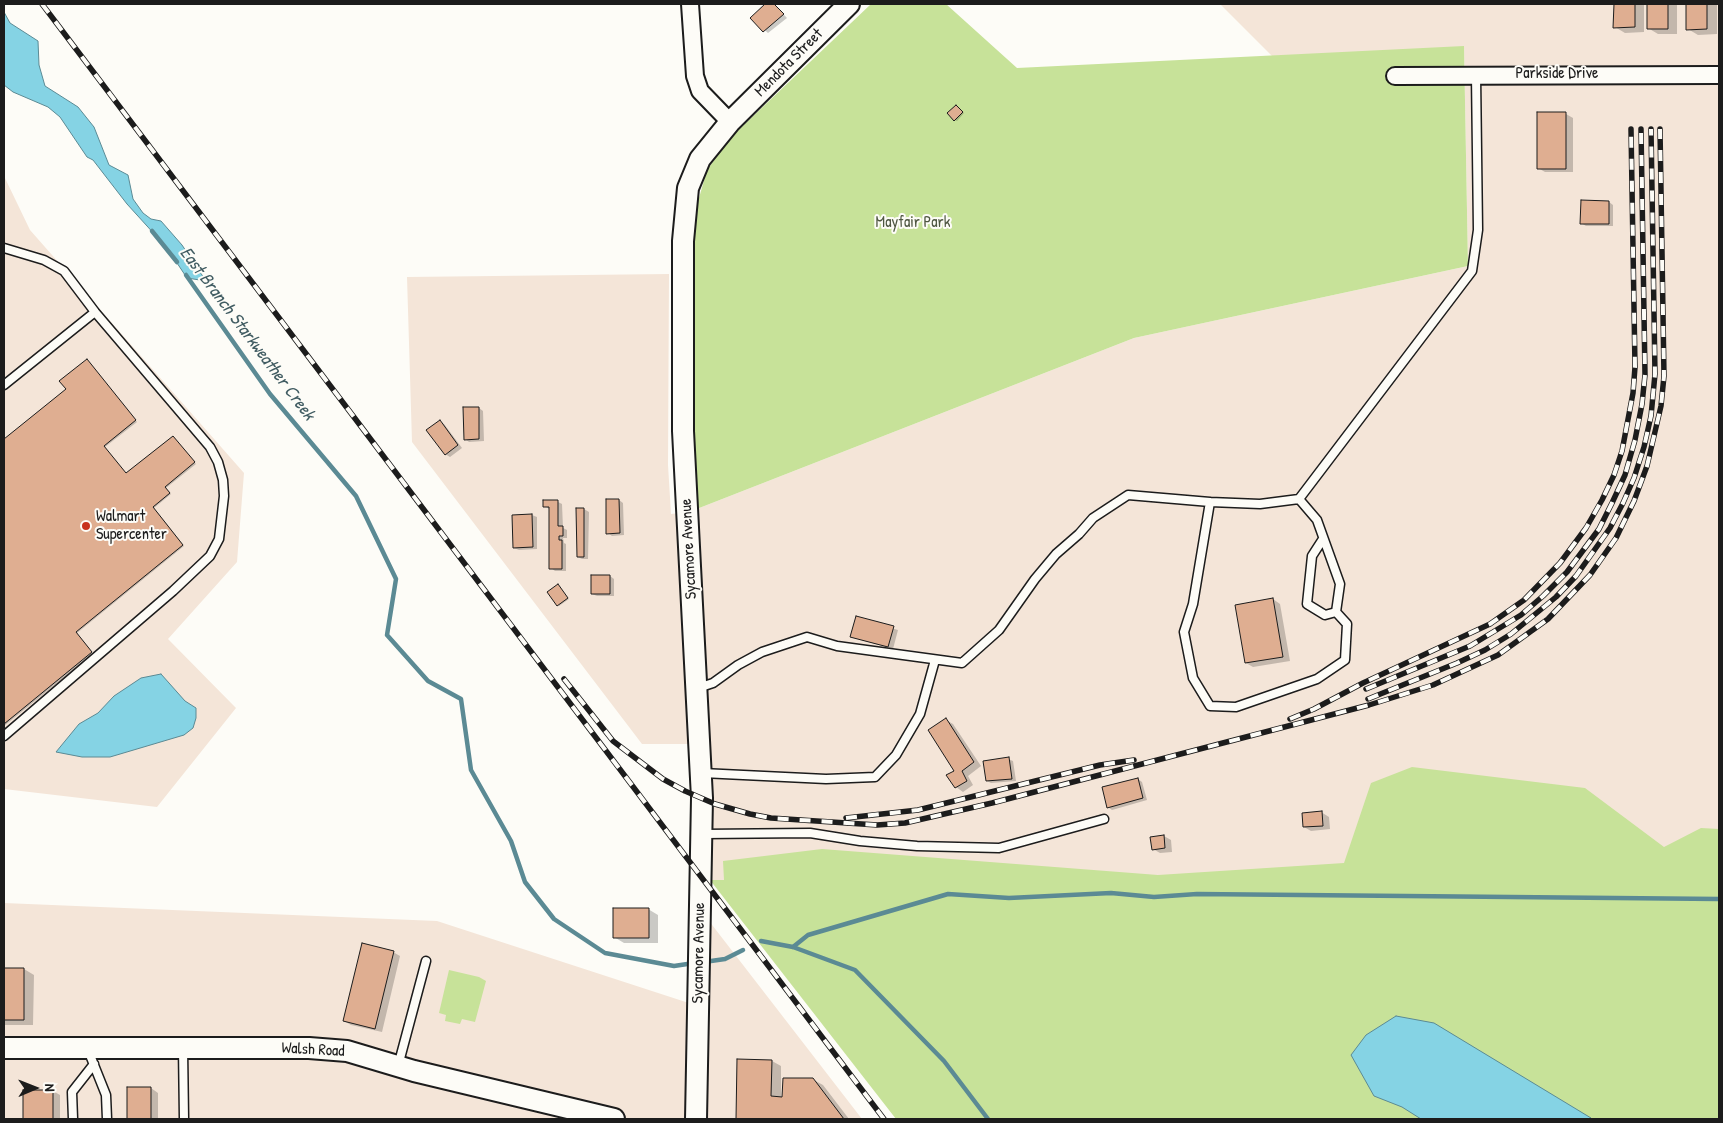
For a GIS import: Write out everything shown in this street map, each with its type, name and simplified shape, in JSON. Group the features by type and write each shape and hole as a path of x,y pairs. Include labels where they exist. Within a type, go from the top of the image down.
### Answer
{"street":[{"path":"690,4 695,76 700,91 730,122"},
{"name":"Mendota Street","path":"730,122 849,4"},
{"name":"Parkside Drive","path":"1395,76 1719,74"},
{"name":"Sycamore Avenue","path":"696,1119 702,798 683,431 682,241 688,188 700,159 730,122"},
{"name":"Walsh Road","path":"4,1048 90,1056 183,1048 309,1048 347,1051 398,1066 614,1119"}],"lane":[{"path":"696,688 714,683 738,665 762,652 807,637 837,646 962,663 999,630 1035,579 1056,554 1079,534 1093,518 1128,494 1210,502 1260,504 1299,499 1472,271 1478,230 1476,75"},
{"path":"4,248 44,260 57,266 64,272 95,312 210,446 218,462 223,480 224,496 219,539 210,556 173,591 4,736"},
{"path":"4,385 95,312"},
{"path":"1299,499 1317,520 1340,584 1336,612"},
{"path":"1210,502 1193,604 1184,632 1193,678 1210,706 1236,707 1317,680 1345,660 1347,624 1336,612"},
{"path":"1323,539 1312,556 1307,604 1325,615 1336,612"},
{"path":"700,773 826,779 875,777 896,754 920,714 935,660"},
{"path":"701,834 810,833 860,841 917,846 999,848 1104,819"},
{"path":"398,1066 426,961"},
{"path":"183,1048 184,1119"},
{"path":"73,1119 72,1092 90,1056"},
{"path":"90,1056 106,1094 107,1119"}],"shaded area":[{"path":"1220,4 1719,4 1719,883 710,880 707,744 642,744 412,442 407,277 669,274 668,465 671,514 689,512 1134,338 1468,266 1464,47 1272,56"},
{"path":"4,176 30,230 244,473 237,562 168,639 236,708 157,807 4,789"},
{"path":"4,903 437,921 698,1006 699,908 862,1119 4,1119"}],"green space":[{"name":"Mayfair Park","path":"871,4 946,4 1017,68 1464,46 1468,266 1134,338 689,512 693,219 707,170 729,139"},
{"path":"1412,767 1585,788 1664,847 1701,828 1719,829 1719,1119 896,1119 710,880 724,880 723,861 822,849 1158,875 1344,863 1371,783"},
{"path":"449,970 479,977 486,981 475,1022 462,1019 460,1024 445,1021 446,1015 439,1013"}],"water":[{"path":"4,12 10,23 38,41 39,65 45,86 78,107 94,127 109,165 128,175 133,199 143,213 151,219 161,221 182,245 206,281 187,278 167,248 127,204 93,160 87,157 60,117 48,107 13,92 4,85"},
{"path":"161,674 185,701 196,708 193,728 184,735 110,757 82,757 56,752 79,724 98,713 114,696 141,678"},
{"path":"1396,1016 1434,1023 1591,1118 1421,1119 1402,1107 1374,1096 1351,1055 1366,1035"}],"building":[{"path":"765,4 774,4 784,14 763,32 750,18"},
{"path":"1614,4 1635,4 1635,27 1613,28"},
{"path":"1647,4 1668,4 1668,29 1647,29"},
{"path":"1686,4 1707,4 1707,29 1686,30"},
{"path":"956,105 963,112 954,121 947,113"},
{"path":"1537,112 1566,112 1566,169 1537,169"},
{"path":"1581,200 1609,201 1609,224 1580,224"},
{"name":"Walmart Supercenter","path":"87,359 136,420 104,446 126,473 173,436 195,462 165,487 170,493 153,507 183,545 76,632 92,652 4,724 4,439 66,389 59,381"},
{"path":"463,407 479,407 479,439 464,440"},
{"path":"440,420 458,445 445,455 426,430"},
{"path":"606,499 619,499 620,533 606,534"},
{"path":"543,500 558,500 558,526 563,526 563,536 559,536 559,540 562,540 562,569 549,569 549,507 543,507"},
{"path":"576,508 584,508 584,557 577,557"},
{"path":"532,514 533,547 513,548 512,515"},
{"path":"591,575 610,575 610,594 591,594"},
{"path":"558,584 568,598 557,606 547,592"},
{"path":"1273,598 1283,657 1245,663 1235,605"},
{"path":"856,616 894,626 888,647 850,637"},
{"path":"946,718 974,762 962,771 967,781 955,788 946,775 954,771 928,730"},
{"path":"1009,757 1012,779 986,781 983,761"},
{"path":"1138,778 1143,798 1107,808 1102,787"},
{"path":"1322,811 1323,826 1303,827 1302,813"},
{"path":"1164,835 1165,848 1152,850 1150,837"},
{"path":"613,908 649,908 649,938 613,938"},
{"path":"362,943 394,951 375,1029 343,1021"},
{"path":"4,968 24,968 24,1020 4,1020"},
{"path":"737,1059 772,1060 771,1096 782,1097 783,1078 813,1078 844,1119 736,1119"},
{"path":"127,1087 151,1087 151,1119 127,1119"},
{"path":"23,1090 53,1090 53,1119 23,1119"}],"waterway":[{"name":"East Branch Starkweather Creek","path":"152,231 177,262"},
{"name":"East Branch Starkweather Creek","path":"186,275 270,394 356,496 396,579 387,635 428,681 461,699 471,770 511,841 525,882 554,919 605,953 674,966 694,963"},
{"path":"793,947 808,935 948,894 1009,898 1111,893 1154,897 1197,894 1719,899"},
{"path":"761,941 793,947 855,970 944,1061 988,1119"},
{"name":"East Branch Starkweather Creek","path":"704,962 725,959 743,950"}],"railway":[{"path":"42,4 884,1119"},
{"path":"1290,719 1490,624 1524,600 1560,563 1586,528 1614,475 1622,451 1633,393 1635,367 1631,129"},
{"path":"1366,689 1470,646 1521,615 1567,572 1599,529 1612,503 1625,475 1635,440 1645,375 1641,129"},
{"path":"1368,699 1457,663 1485,650 1511,634 1556,597 1576,576 1610,528 1623,503 1634,478 1644,447 1651,416 1655,374 1651,129"},
{"path":"564,679 613,741 663,779 685,791 715,804 771,818 877,825 905,823 992,803 1369,705 1433,685 1498,655 1548,619 1590,575 1616,538 1634,501 1647,466 1661,406 1664,376 1660,129"},
{"path":"846,818 918,810 1100,765 1134,760"}],"place":[{"name":"Walmart Supercenter","path":"86,526"}]}
